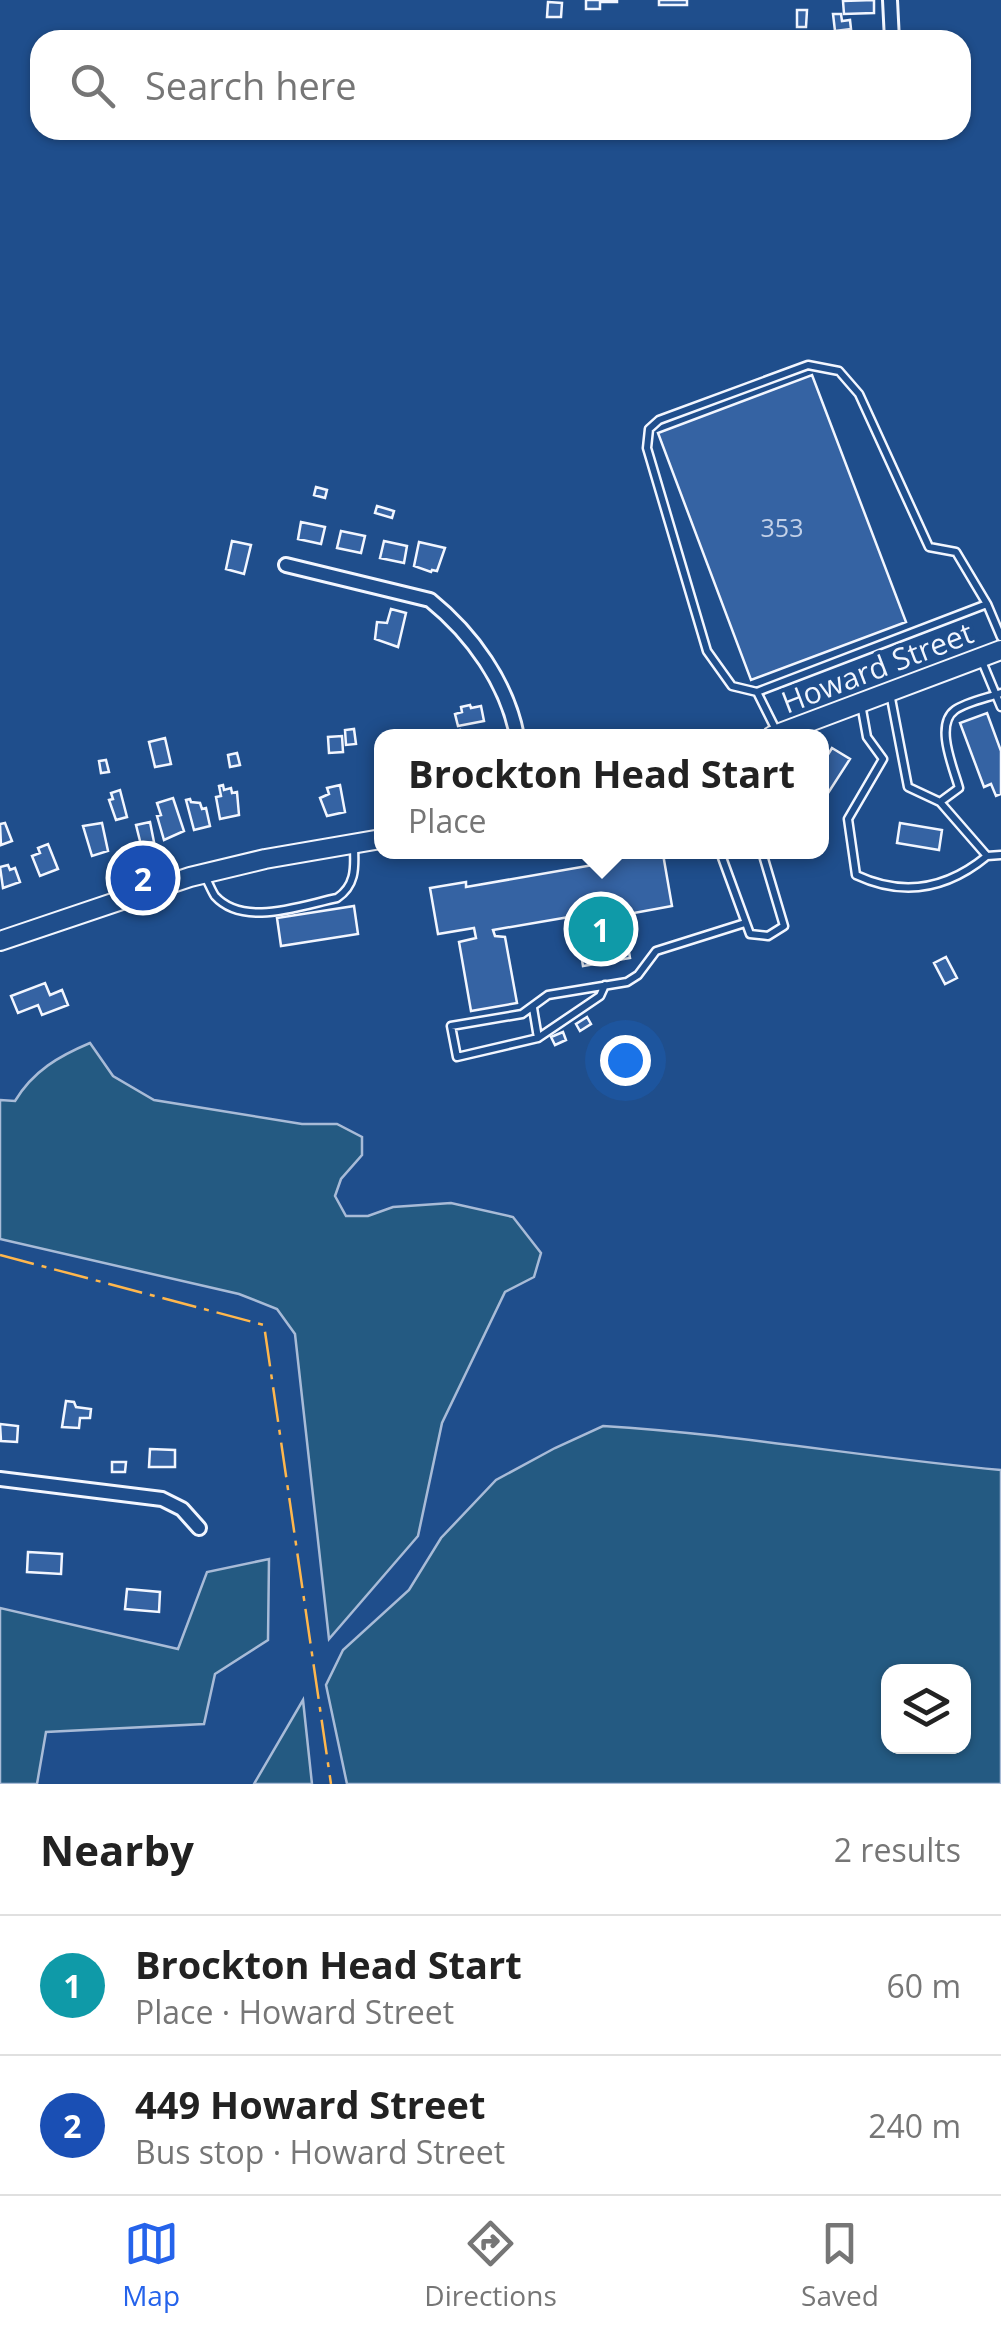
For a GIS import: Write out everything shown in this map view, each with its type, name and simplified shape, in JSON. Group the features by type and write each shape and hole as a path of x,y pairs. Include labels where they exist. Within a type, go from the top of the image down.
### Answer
{"main road":[{"name":"Howard Street","path":"790,729 1001,650"},
{"path":"0,940 204,874 374,841"}],"street":[{"path":"890,0 892,30"},
{"path":"286,565 430,600 497,676 508,697 515,729"},
{"path":"0,1479 162,1499 182,1509 199,1528"}],"lane":[{"path":"987,604 758,692 732,686 707,650 647,448 649,429 659,420 808,365 839,372 860,394 930,547 956,552 987,604 1001,637"},
{"path":"980,658 1001,707"},
{"path":"758,692 772,729"},
{"path":"890,692 908,787 940,802 986,856"},
{"path":"940,802 959,788 946,720 956,710 998,694"},
{"path":"860,703 867,737 883,760 848,819 856,875 883,888 926,887 966,873 986,856 1001,855"},
{"path":"204,874 216,896 246,912 273,911 337,898 352,883 354,844"},
{"path":"722,859 750,934 768,936 784,926 764,859"},
{"path":"604,985 600,996 538,1038 456,1056 451,1026 522,1014 548,994 604,985 626,982 638,975 656,951 745,923"},
{"path":"533,1008 538,1038"}],"shaded area":[{"path":"90,1043 113,1076 154,1100 302,1124 337,1124 362,1137 362,1155 341,1179 335,1196 346,1216 368,1216 393,1207 451,1203 513,1217 541,1253 534,1277 505,1292 442,1423 418,1536 329,1639 295,1334 277,1309 239,1294 0,1239 0,1100 15,1101 48,1066"},
{"path":"603,1426 1001,1470 1001,1784 347,1784 326,1685 343,1650 409,1590 441,1538 496,1480"},
{"path":"269,1559 268,1640 215,1674 204,1724 46,1732 37,1784 0,1784 0,1608 178,1649 207,1572"},
{"path":"303,1700 312,1784 254,1784"}],"building":[{"path":"586,0 617,2 600,2 600,9 586,9"},
{"path":"659,0 687,0 687,5 659,5"},
{"path":"874,0 874,13 844,14 843,1"},
{"path":"548,2 562,3 561,17 547,17"},
{"path":"797,10 807,10 806,27 797,27"},
{"path":"833,14 841,14 842,21 850,20 851,29 835,30"},
{"path":"812,375 906,622 751,680 658,433"},
{"path":"316,487 327,490 325,498 314,495"},
{"path":"377,506 394,511 392,518 375,513"},
{"path":"301,522 325,527 321,544 298,539"},
{"path":"341,531 365,536 361,553 337,548"},
{"path":"232,541 251,545 244,574 226,569"},
{"path":"384,541 407,546 404,563 380,558"},
{"path":"419,542 445,548 437,571 414,566"},
{"path":"391,609 406,613 398,647 375,639 377,622 387,623"},
{"path":"470,705 481,706 484,721 458,726 455,714"},
{"path":"987,713 1001,751 1001,794 996,796 991,784 984,787 960,723"},
{"path":"354,729 356,744 346,745 345,730"},
{"path":"342,736 343,752 329,753 328,737"},
{"path":"165,738 171,764 155,767 149,742"},
{"path":"832,748 850,759 829,792"},
{"path":"237,753 240,765 230,767 228,755"},
{"path":"106,760 109,772 101,773 99,761"},
{"path":"223,785 224,790 231,788 232,793 237,792 239,815 220,819 216,797 221,796 219,786"},
{"path":"340,785 345,812 327,816 320,798 329,794 327,788"},
{"path":"120,790 127,817 116,820 109,800 113,799 111,793"},
{"path":"173,798 184,831 164,840 157,803"},
{"path":"186,800 206,808 210,826 194,830"},
{"path":"150,822 154,842 141,845 136,825"},
{"path":"5,823 12,841 1,845 0,824"},
{"path":"102,823 108,851 92,856 83,826"},
{"path":"900,823 942,830 939,850 897,843"},
{"path":"48,844 58,869 40,876 32,856"},
{"path":"664,859 672,906 623,915 630,958 583,966 575,916 493,930 495,936 505,937 517,1003 471,1011 459,942 476,938 474,928 438,934 430,888 466,882 466,887 593,865 592,860"},
{"path":"8,865 10,870 15,868 20,882 3,888 0,867"},
{"path":"354,906 358,934 281,946 277,918"},
{"path":"946,957 957,978 945,984 934,963"},
{"path":"45,983 50,995 62,990 68,1005 42,1015 38,1005 18,1013 11,996"},
{"path":"587,1017 591,1024 580,1031 576,1024"},
{"path":"563,1032 566,1040 555,1045 551,1037"},
{"path":"66,1401 91,1409 90,1418 80,1418 79,1428 62,1427"},
{"path":"0,1424 18,1426 17,1442 1,1441"},
{"path":"150,1449 175,1450 175,1467 149,1467"},
{"path":"112,1462 126,1462 125,1472 112,1472"},
{"path":"28,1552 62,1554 61,1574 27,1572"},
{"path":"127,1589 160,1592 159,1612 125,1609"}],"power":[{"path":"0,1255 264,1325 331,1784"}],"place":[{"name":"449 Howard Street","path":"143,878"},
{"name":"Brockton Head Start","path":"601,929"}]}
